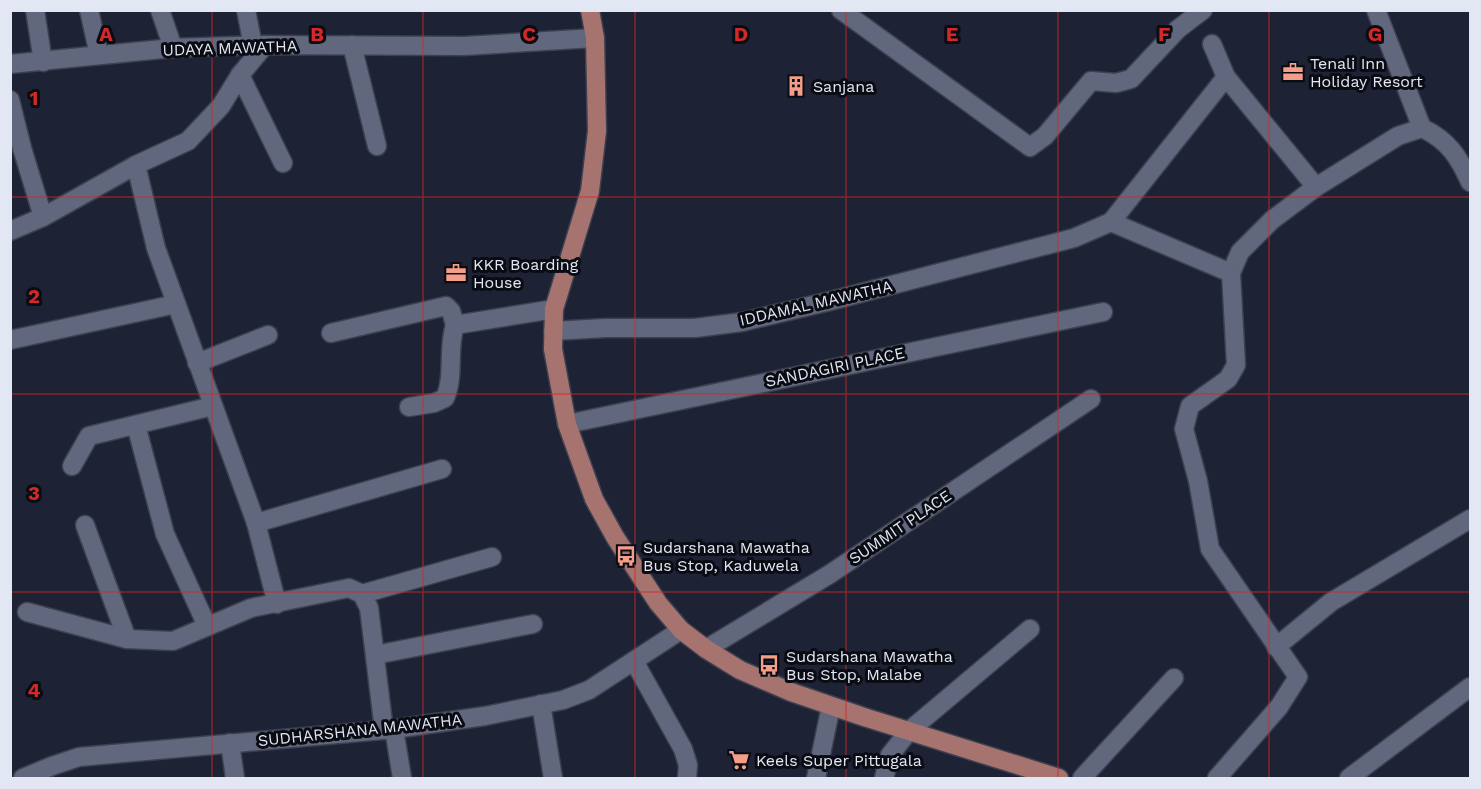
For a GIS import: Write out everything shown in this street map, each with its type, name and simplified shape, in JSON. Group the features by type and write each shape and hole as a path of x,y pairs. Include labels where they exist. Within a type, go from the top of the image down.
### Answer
{"main road":[{"path":"591,10 595,38 597,131 590,191 554,309 553,349 567,424 599,508 635,568 658,603 681,630 706,649 759,679 831,706 1059,778"}],"street":[{"path":"35,10 43,62"},
{"path":"89,10 99,55"},
{"path":"160,10 173,48"},
{"path":"10,231 43,217 136,165 188,141 221,106 259,45 246,10"},
{"path":"841,10 1030,147 1045,136 1091,81 1116,83 1131,79 1178,29 1203,10"},
{"path":"1376,10 1422,128"},
{"name":"UDAYA MAWATHA","path":"10,64 173,48 259,45 464,46 595,38"},
{"path":"1212,44 1226,77 1316,187"},
{"path":"352,45 377,146"},
{"path":"240,75 283,163"},
{"path":"1226,77 1111,222 1231,273"},
{"path":"10,100 43,217"},
{"path":"1217,778 1279,707 1298,677 1210,549 1198,481 1184,429 1190,406 1228,379 1236,365 1231,273 1240,252 1272,220 1316,187 1398,136 1422,128 1438,135 1463,166 1470,182"},
{"path":"136,165 156,248 256,523 277,604"},
{"name":"IDDAMAL MAWATHA","path":"553,331 605,328 695,328 742,322 1074,238 1111,222"},
{"path":"10,340 176,304"},
{"path":"332,333 446,306 451,311 455,325 452,335 450,388 446,398 434,403 409,407"},
{"path":"455,325 554,309"},
{"name":"SANDAGIRI PLACE","path":"567,424 1102,312"},
{"path":"197,363 268,335"},
{"name":"SUMMIT PLACE","path":"706,649 830,574 1091,399"},
{"path":"72,465 89,436 213,406"},
{"path":"136,425 165,534 207,626"},
{"path":"256,523 442,469"},
{"path":"1276,647 1331,602 1470,519"},
{"path":"85,525 127,639"},
{"path":"362,594 492,557"},
{"path":"27,612 127,639 173,641 251,608 349,588 362,594 369,608 389,730 402,778"},
{"path":"375,655 533,624"},
{"path":"884,778 890,755 909,731 1030,629"},
{"name":"SUDHARSHANA MAWATHA","path":"22,778 79,757 389,730 485,716 563,700 589,690 681,630"},
{"path":"634,661 683,749 688,765 687,778"},
{"path":"1082,778 1174,678"},
{"path":"1349,778 1470,687"},
{"path":"541,704 553,778"},
{"path":"816,778 831,706"},
{"path":"230,743 236,778"}],"place":[{"name":"Tenali Inn Holiday Resort","path":"1293,72"},
{"name":"Sanjana","path":"796,86"},
{"name":"KKR Boarding House","path":"456,273"},
{"name":"Sudarshana Mawatha Bus Stop, Kaduwela","path":"626,556"},
{"name":"Sudarshana Mawatha Bus Stop, Malabe","path":"769,665"},
{"name":"Keels Super Pittugala","path":"739,760"}]}
